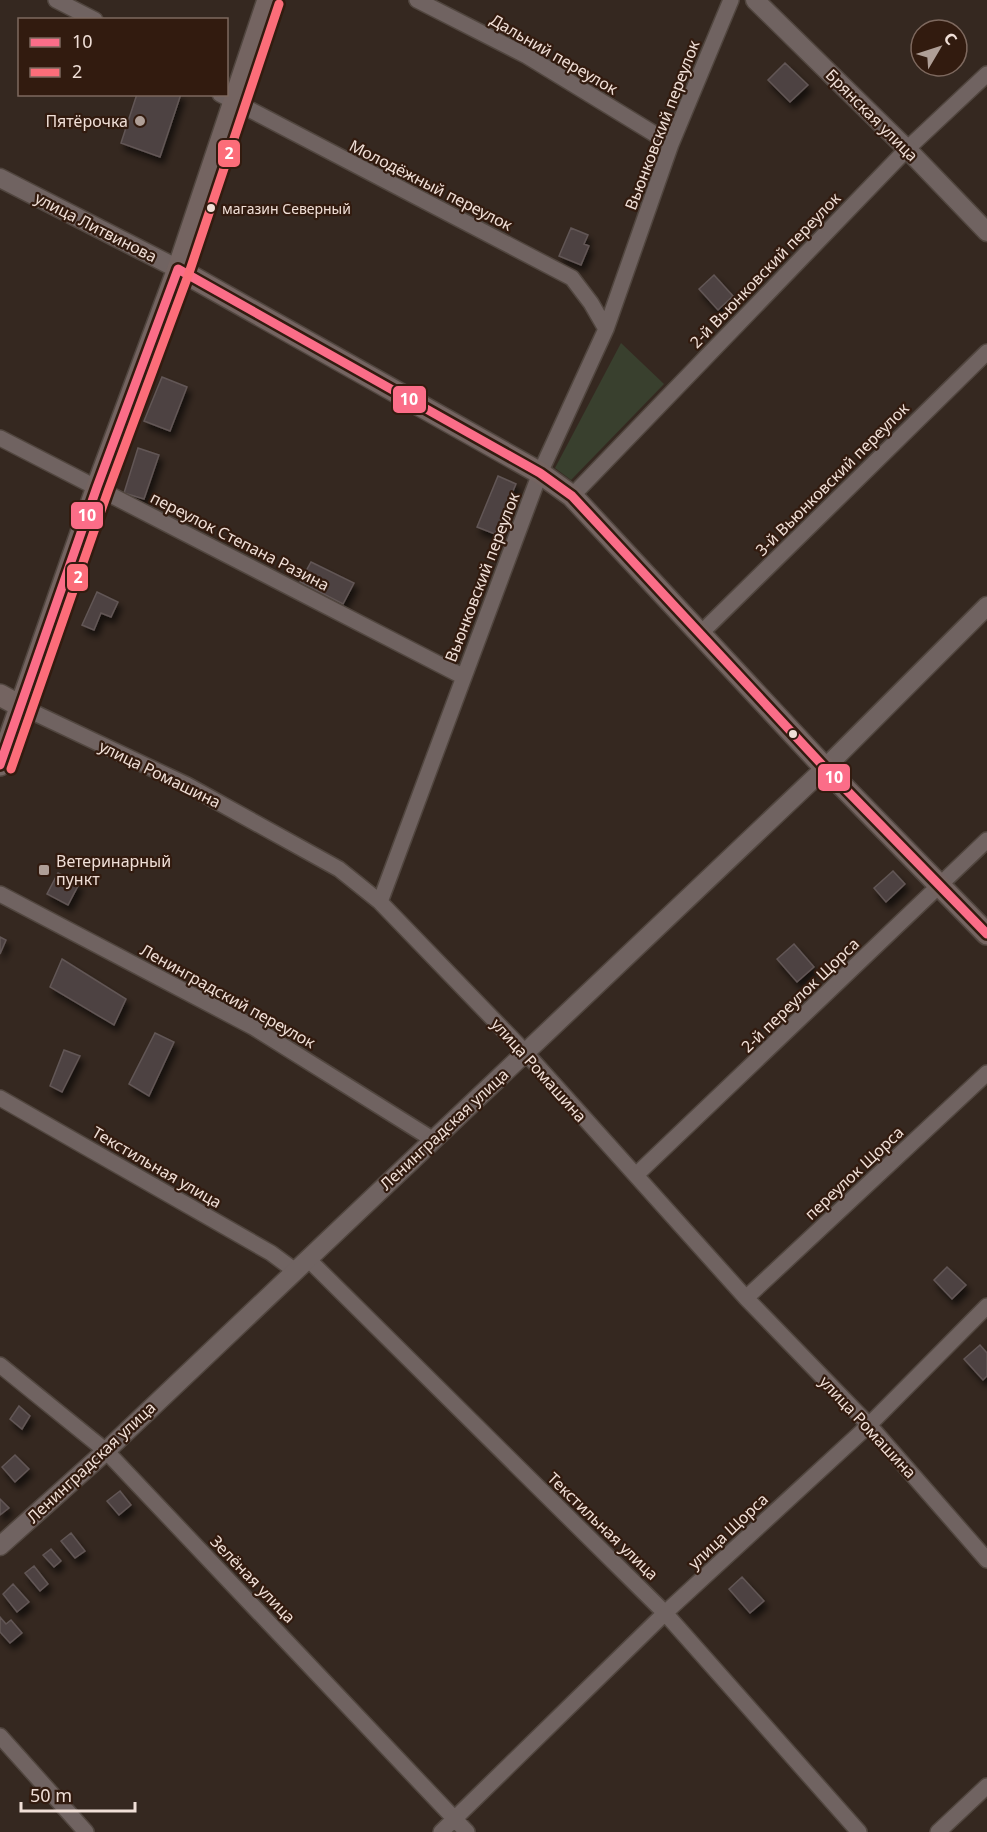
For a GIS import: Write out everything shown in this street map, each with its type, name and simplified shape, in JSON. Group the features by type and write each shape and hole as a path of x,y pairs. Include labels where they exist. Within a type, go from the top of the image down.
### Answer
{"main road":[{"path":"0,765 97,487 178,268 227,99 268,0"},
{"name":"улица Литвинова","path":"178,268 540,473 572,496 702,633 825,768 987,934"},
{"name":"улица Ромашина","path":"0,695 22,707"}],"street":[{"path":"56,0 91,18"},
{"name":"Дальний переулок","path":"417,0 527,56 671,144"},
{"name":"Вьюнковский переулок","path":"380,902 540,473 606,329 671,144 731,0"},
{"name":"Брянская улица","path":"755,0 907,149 987,232"},
{"name":"2-й Вьюнковский переулок","path":"572,496 907,149 987,74"},
{"name":"Молодёжный переулок","path":"227,99 572,278 591,303 606,329"},
{"name":"улица Литвинова","path":"0,178 178,268"},
{"name":"3-й Вьюнковский переулок","path":"702,633 987,351"},
{"name":"переулок Степана Разина","path":"0,438 464,677"},
{"name":"Ленинградская улица","path":"0,1546 106,1451 432,1138 825,768 987,606"},
{"name":"улица Ромашина","path":"22,707 188,785 339,869 380,902 525,1052 746,1298 869,1425 986,1557"},
{"name":"2-й переулок Щорса","path":"636,1175 987,840"},
{"name":"Ленинградский переулок","path":"0,894 253,1027 432,1138"},
{"name":"переулок Щорса","path":"746,1298 987,1073"},
{"name":"Текстильная улица","path":"0,1098 272,1253 301,1265 665,1612 859,1832"},
{"name":"улица Щорса","path":"441,1832 665,1612 869,1425 987,1306"},
{"name":"Зелёная улица","path":"0,1365 106,1451 467,1832"},
{"path":"0,1736 86,1832"},
{"path":"938,1832 987,1786"}],"green space":[{"path":"621,343 664,384 571,480 555,468"}],"building":[{"path":"785,63 808,85 790,102 768,80"},
{"path":"136,96 180,96 160,157 121,143"},
{"path":"571,228 588,235 584,244 589,246 581,265 559,256"},
{"path":"714,275 733,296 718,310 699,289"},
{"path":"162,377 187,387 170,431 144,421"},
{"path":"138,448 159,455 144,499 124,493"},
{"path":"498,476 516,484 495,534 477,527"},
{"path":"311,562 354,583 343,604 300,582"},
{"path":"97,592 118,602 111,617 101,613 94,630 82,625"},
{"path":"893,871 905,884 886,902 874,888"},
{"path":"58,873 79,884 68,905 47,894"},
{"path":"0,937 6,940 0,954"},
{"path":"794,944 814,967 797,982 777,959"},
{"path":"62,959 126,999 114,1025 50,987"},
{"path":"155,1033 174,1042 149,1096 129,1084"},
{"path":"64,1050 80,1056 62,1092 50,1086"},
{"path":"947,1267 966,1285 952,1299 934,1280"},
{"path":"980,1345 987,1353 987,1376 983,1380 964,1359"},
{"path":"19,1406 30,1416 22,1429 10,1419"},
{"path":"15,1455 29,1469 15,1482 2,1467"},
{"path":"120,1491 131,1505 119,1515 107,1501"},
{"path":"0,1499 9,1508 0,1515"},
{"path":"71,1533 85,1551 75,1558 61,1541"},
{"path":"51,1549 61,1561 54,1567 43,1555"},
{"path":"34,1566 48,1584 40,1591 25,1573"},
{"path":"742,1577 764,1601 750,1613 729,1589"},
{"path":"13,1584 29,1602 17,1612 3,1594"},
{"path":"0,1617 6,1624 11,1620 22,1633 10,1643 0,1632"}],"transit line":[{"name":"2","path":"11,769 108,491 189,273 279,4"},
{"name":"10","path":"0,765 97,487 178,269 540,473 572,496 825,768 987,934"}],"place":[{"name":"Пятёрочка","path":"140,121"},
{"name":"магазин Северный","path":"211,208"},
{"name":"Ветеринарный пункт","path":"44,870"}]}
